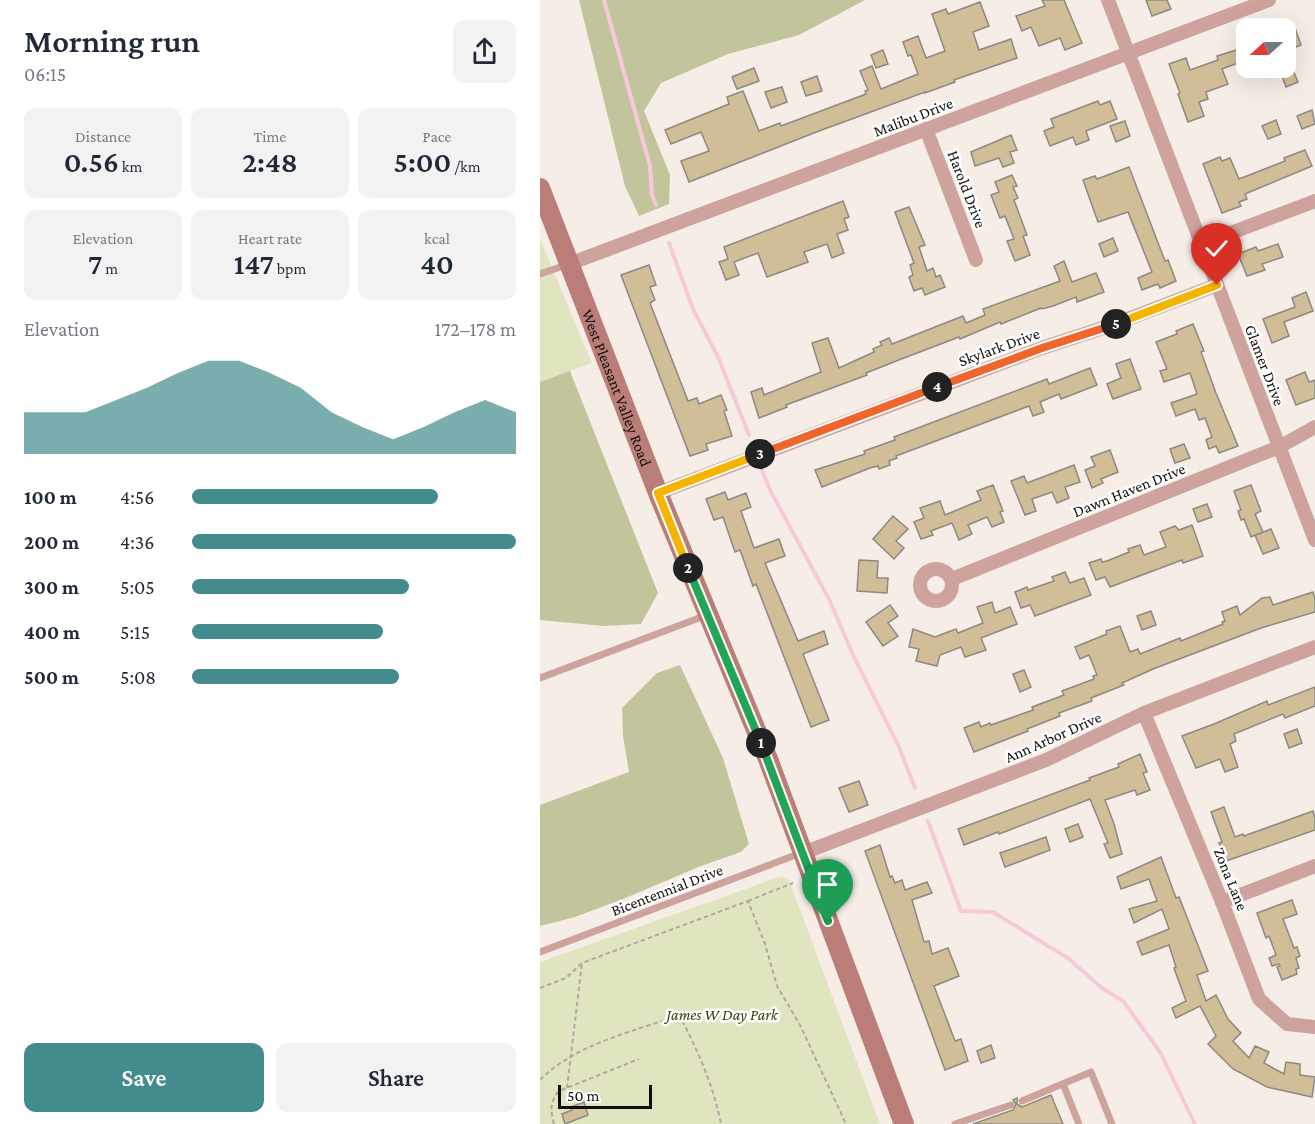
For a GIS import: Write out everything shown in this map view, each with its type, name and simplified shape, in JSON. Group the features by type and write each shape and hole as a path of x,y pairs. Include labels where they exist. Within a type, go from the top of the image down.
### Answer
{"main road":[{"name":"West Pleasant Valley Road","path":"540,188 658,493 768,759 904,1124"}],"street":[{"name":"Glamer Drive","path":"1108,0 1315,540"},
{"name":"Malibu Drive","path":"569,264 1269,0"},
{"name":"Harold Drive","path":"926,129 976,260"},
{"path":"1202,244 1315,201"},
{"name":"Skylark Drive","path":"658,493 1042,348 1112,325 1217,285"},
{"name":"Dawn Haven Drive","path":"952,579 1279,447 1315,427"},
{"name":"Ann Arbor Drive","path":"803,853 1046,760 1144,713 1315,647"},
{"name":"Zona Lane","path":"1144,713 1222,902 1259,999 1287,1024 1315,1027"},
{"path":"1222,902 1315,866"}],"lane":[{"path":"540,274 569,264"},
{"path":"540,678 708,615"},
{"name":"Bicentennial Drive","path":"540,952 803,853"},
{"path":"1022,1101 1091,1072 1112,1124"},
{"path":"1063,1084 1079,1124"},
{"path":"955,1124 1011,1105"}],"path":[{"path":"540,988 566,978 582,963 793,883"},
{"path":"748,901 765,944 777,986 800,1025 846,1124"},
{"path":"567,1088 582,963"},
{"path":"540,1080 570,1058 603,1040 668,1019 679,1019 684,1024 702,1061 721,1124"},
{"path":"554,1124 550,1109 553,1097 559,1091 639,1059"}],"green space":[{"path":"579,0 865,0 799,35 728,54 661,83 644,111 670,175 669,204 639,216 625,186"},
{"path":"540,239 592,363 540,382"},
{"path":"570,371 658,593 641,624 603,626 540,620 540,382"},
{"path":"680,665 723,758 749,844 741,852 623,899 575,917 540,926 540,805 629,772 623,736 622,708 657,673"},
{"name":"James W Day Park","path":"782,876 789,880 880,1124 540,1124 540,962"}],"building":[{"path":"1042,0 1064,0 1082,43 1065,50 1060,38 1039,46 1031,27 1022,31 1016,16 1045,6"},
{"path":"1146,0 1167,0 1171,9 1152,16"},
{"path":"980,2 989,26 973,32 979,50 1011,39 1017,58 689,182 681,161 709,151 701,132 671,144 665,130 729,104 727,97 743,91 759,131 780,123 781,126 866,94 865,91 868,90 860,71 872,66 881,89 918,74 903,42 918,36 926,58 945,51 932,14 946,9 948,14"},
{"path":"1296,31 1301,45 1296,47"},
{"path":"883,50 888,64 876,68 871,55"},
{"path":"1236,50 1236,64 1222,69 1228,84 1206,92 1208,99 1199,102 1204,116 1188,122 1169,64 1186,58 1190,70 1218,60 1217,56"},
{"path":"754,68 759,81 737,89 732,77"},
{"path":"817,76 822,91 806,96 801,82"},
{"path":"1296,77 1298,82 1286,87 1283,78"},
{"path":"782,87 787,102 771,108 765,92"},
{"path":"1098,101 1100,105 1110,101 1117,119 1086,131 1089,140 1076,145 1073,137 1050,146 1044,131 1054,127 1051,119"},
{"path":"1312,110 1315,124 1302,129 1297,116"},
{"path":"1276,120 1281,134 1268,139 1262,126"},
{"path":"1125,121 1130,136 1116,142 1110,126"},
{"path":"1011,135 1017,150 1010,152 1014,163 1003,167 999,158 975,166 971,152"},
{"path":"1305,150 1312,166 1245,194 1247,199 1239,202 1241,206 1222,213 1203,164 1220,157 1222,161 1230,158 1239,179 1285,161 1284,158"},
{"path":"1129,167 1165,261 1168,260 1176,281 1160,288 1158,284 1142,290 1138,278 1152,272 1128,212 1098,222 1083,180 1095,176 1097,179"},
{"path":"1012,175 1017,186 1013,187 1018,198 1014,200 1027,235 1023,236 1030,255 1015,261 1007,241 1014,239 1005,216 1000,218 991,195 999,192 995,182"},
{"path":"843,201 849,217 844,219 848,230 837,234 844,253 832,258 827,244 804,252 808,262 767,277 758,253 734,262 739,275 726,280 719,262 728,259 724,247"},
{"path":"909,207 925,245 919,247 927,271 933,268 936,277 940,275 945,287 925,295 922,288 914,291 909,277 913,275 910,265 914,263 895,212"},
{"path":"1113,238 1118,251 1104,257 1099,244"},
{"path":"1278,244 1283,257 1262,264 1265,270 1247,276 1238,254 1256,247 1258,251"},
{"path":"1064,261 1072,282 1096,273 1104,292 1077,302 1076,297 1001,324 1000,322 866,373 867,375 786,405 787,407 759,418 751,392 762,388 764,395 821,372 812,343 828,338 839,368 874,352 873,349 882,345 880,342 889,338 892,344 963,316 966,323 985,315 983,309 1060,281 1054,266"},
{"path":"649,265 656,285 650,287 655,300 650,303 688,401 697,398 699,404 721,395 727,410 724,411 732,436 706,444 708,450 690,456 621,275"},
{"path":"1306,292 1313,311 1284,322 1289,336 1272,343 1263,319 1295,307 1292,298"},
{"path":"1193,324 1204,351 1201,352 1216,393 1238,446 1219,453 1216,446 1209,449 1206,440 1212,437 1205,418 1199,420 1195,409 1176,416 1171,403 1197,394 1190,373 1164,382 1160,371 1167,369 1156,342 1177,334 1176,331"},
{"path":"1130,359 1141,389 1113,399 1107,384 1121,378 1116,364"},
{"path":"1090,368 1097,385 1061,399 1059,394 1040,402 1044,412 1033,416 1029,406 896,456 897,458 889,461 890,465 879,469 878,466 870,468 822,487 815,470 865,454 864,451 895,440 894,437 1047,379 1049,384"},
{"path":"1305,372 1309,382 1315,380 1315,398 1296,405 1286,380"},
{"path":"1184,444 1190,458 1175,463 1170,449"},
{"path":"1110,450 1118,472 1101,479 1103,483 1092,488 1085,470 1095,466 1091,457"},
{"path":"1074,465 1080,482 1065,487 1069,498 1057,503 1052,492 1032,499 1036,511 1025,515 1011,481 1024,476 1027,483"},
{"path":"993,485 1003,511 1000,512 1004,522 992,527 987,517 968,525 972,534 959,540 952,523 931,531 933,535 921,539 914,522 924,518 920,508 940,501 945,515 981,500 977,491"},
{"path":"1251,485 1261,511 1255,514 1263,532 1256,535 1271,529 1279,548 1263,554 1255,535 1251,537 1244,519 1241,520 1238,511 1241,510 1234,491"},
{"path":"725,492 728,500 746,493 751,507 741,511 754,548 779,539 785,556 765,563 798,641 824,631 828,644 803,654 829,720 811,727 756,584 753,586 740,550 735,552 723,517 714,520 706,499"},
{"path":"1207,504 1212,517 1198,522 1193,509"},
{"path":"893,516 908,529 896,541 904,548 894,559 873,539"},
{"path":"1192,525 1203,556 1183,563 1182,560 1110,587 1105,577 1096,580 1089,563 1101,559 1102,562 1107,561 1140,545 1144,555 1166,547 1160,532 1175,526 1179,530"},
{"path":"859,560 878,561 877,578 888,578 887,593 857,591"},
{"path":"1065,572 1070,583 1084,578 1091,595 1035,616 1030,605 1021,608 1015,592 1054,581 1052,577"},
{"path":"1313,592 1315,612 1261,628 1153,669 1122,683 1124,685 1091,698 1092,701 1059,713 1060,716 1027,729 1028,731 974,752 964,728 979,722 981,727 990,723 991,725 1033,710 1032,707 1064,695 1062,691 1094,679 1093,676 1097,675 1089,655 1080,659 1075,647 1107,634 1106,631 1120,626 1130,652 1138,649 1140,654 1223,624 1222,622 1225,621 1222,612 1237,606 1240,615 1262,598 1270,597 1273,605"},
{"path":"992,602 995,613 1010,607 1017,624 981,638 986,650 965,657 961,647 940,655 937,666 916,661 919,649 909,647 913,629 935,637 956,629 958,633 983,623 977,607"},
{"path":"890,605 898,616 888,623 898,636 883,646 866,622"},
{"path":"1151,611 1156,625 1142,630 1137,616"},
{"path":"1024,670 1031,687 1020,692 1013,674"},
{"path":"1315,687 1315,706 1285,718 1283,714 1234,734 1236,741 1230,744 1238,767 1225,772 1220,759 1196,768 1182,736 1267,701 1268,705"},
{"path":"1297,729 1302,743 1289,748 1284,734"},
{"path":"1140,754 1147,772 1143,773 1150,790 1137,795 1135,790 1105,800 1122,854 1110,858 1104,844 1108,843 1090,799 964,845 958,829 1090,780 1089,778 1119,767 1118,764"},
{"path":"859,781 868,805 849,812 839,788"},
{"path":"1224,807 1235,837 1243,834 1244,836 1313,811 1315,830 1226,861 1211,812"},
{"path":"1078,824 1083,837 1070,842 1065,829"},
{"path":"1046,837 1050,850 1005,867 1000,853"},
{"path":"880,845 890,877 892,876 895,883 902,880 905,890 927,882 932,893 912,900 924,942 929,941 932,954 948,948 959,976 934,986 955,1041 961,1039 968,1061 945,1070 865,851"},
{"path":"1161,857 1208,971 1197,975 1206,1001 1216,995 1228,1019 1241,1033 1233,1041 1249,1058 1255,1046 1269,1052 1264,1063 1284,1074 1286,1062 1300,1064 1300,1075 1315,1077 1312,1097 1267,1087 1233,1069 1208,1044 1216,1036 1200,1006 1176,1018 1172,1008 1186,1001 1174,968 1176,967 1169,945 1142,955 1137,942 1169,929 1162,909 1134,923 1129,909 1157,901 1149,879 1121,889 1117,877"},
{"path":"1292,900 1297,914 1283,919 1294,948 1297,947 1300,956 1296,958 1299,968 1296,969 1297,974 1282,980 1277,967 1280,966 1279,964 1272,966 1269,958 1276,955 1269,936 1266,938 1257,913"},
{"path":"991,1045 995,1058 981,1063 977,1051"},
{"path":"1051,1095 1063,1124 973,1124 1013,1110 1016,1104 1013,1100 1017,1098 1017,1104 1022,1107"},
{"path":"584,1102 588,1115 565,1124 562,1114 572,1110 571,1107"}],"waterway":[{"path":"604,0 650,166 652,195 656,205"},
{"path":"669,243 693,309 718,357 749,435"},
{"path":"762,470 770,490 830,601 854,657 899,747 915,788"},
{"path":"928,821 961,911 993,912 1069,959 1102,988 1123,1001 1160,1052 1195,1124"}],"route":[{"path":"828,921 768,759 658,493 1042,348 1112,325 1217,285"}]}
